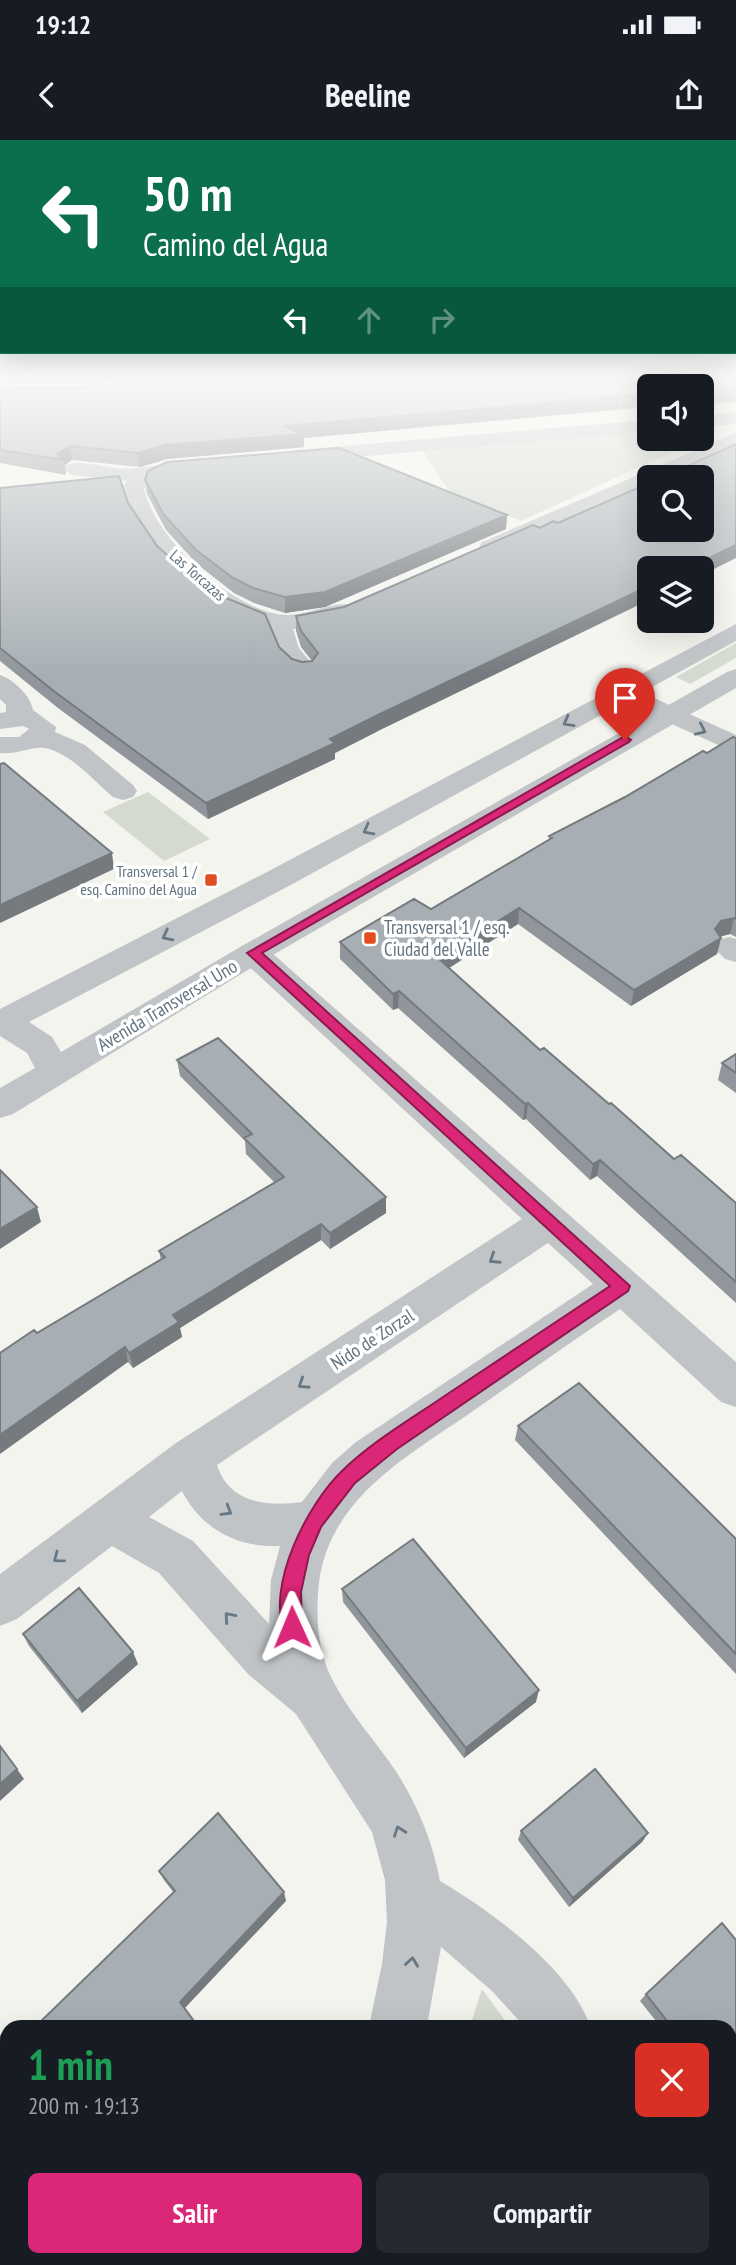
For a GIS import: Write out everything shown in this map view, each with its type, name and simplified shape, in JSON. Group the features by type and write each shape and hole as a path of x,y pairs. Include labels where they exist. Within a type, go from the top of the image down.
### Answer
{"street":[{"name":"Las Torcazas","path":"143,477 133,488 134,499 156,536 173,555 225,599 257,616 279,622 319,619 360,604"},
{"path":"474,553 649,477"},
{"path":"279,622 287,649 303,669"},
{"path":"1,1022 288,873 736,631"},
{"path":"650,677 736,720"},
{"name":"Avenida Transversal Uno","path":"0,1105 254,953 736,677"},
{"path":"0,683 19,704 10,735 75,751 122,791"},
{"path":"623,692 736,746"},
{"path":"254,953 736,1389"},
{"path":"1,1022 40,1045 55,1073"},
{"name":"Nido de Zorzal","path":"0,1603 192,1457 550,1221"},
{"path":"399,2020 413,1961 415,1897 408,1859 396,1822 377,1786 314,1697 300,1663 292,1627 291,1592 299,1555 330,1497 368,1459 622,1286"},
{"path":"192,1457 196,1477 207,1495 222,1510 260,1527 283,1528 315,1521"},
{"path":"106,1522 132,1532 176,1557 266,1657 314,1697"},
{"path":"415,1897 475,1935 505,1961 556,2020"}],"shaded area":[{"path":"440,477 617,477 521,521 448,490"},
{"path":"736,643 736,658 690,684 676,677"},
{"path":"148,792 210,839 164,861 103,812"},
{"path":"482,1989 505,2020 472,2020"}],"building":[{"path":"119,477 128,503 157,546 197,581 219,595 265,614 279,647 292,659 302,662 312,661 318,653 301,631 296,616 344,607 533,525 540,528 553,521 558,523 637,488 637,542 714,542 714,477 736,477 736,545 713,556 637,556 637,592 378,715 330,739 335,743 206,803 0,648 0,488"},
{"path":"146,477 412,477 507,515 325,592 285,597 253,588 233,578 196,550 164,515"},
{"path":"733,737 736,738 736,919 721,921 715,929 721,938 634,990 519,908 439,959 540,1050 544,1048 674,1159 681,1155 736,1203 736,1282 600,1160 593,1164 528,1103 525,1104 399,991 393,994 340,942 414,899 431,909 552,838 549,836"},
{"path":"4,763 112,853 0,905 0,764"},
{"path":"218,1038 386,1197 330,1233 321,1224 173,1315 179,1322 129,1353 125,1347 0,1435 0,1353 34,1330 37,1333 165,1257 159,1251 284,1177 244,1138 252,1134 177,1060"},
{"path":"736,1054 736,1073 722,1063"},
{"path":"0,1170 37,1207 0,1229"},
{"path":"579,1383 736,1539 736,1654 518,1426"},
{"path":"413,1539 539,1690 466,1748 342,1589"},
{"path":"79,1588 133,1652 77,1701 23,1634"},
{"path":"0,1746 17,1769 0,1784"},
{"path":"595,1769 648,1833 573,1898 521,1831"},
{"path":"218,1813 284,1892 180,2002 193,2020 42,2020 175,1891 159,1871"},
{"path":"722,1923 736,1940 736,2020 666,2020 646,1994"}],"place":[{"name":"Transversal 1 / esq. Camino del Agua","path":"211,880"},
{"name":"Transversal 1 / esq. Ciudad del Valle","path":"370,938"}],"route":[{"path":"292,1627 291,1592 299,1555 330,1497 348,1477 390,1443 622,1286 254,953 625,740"}]}
